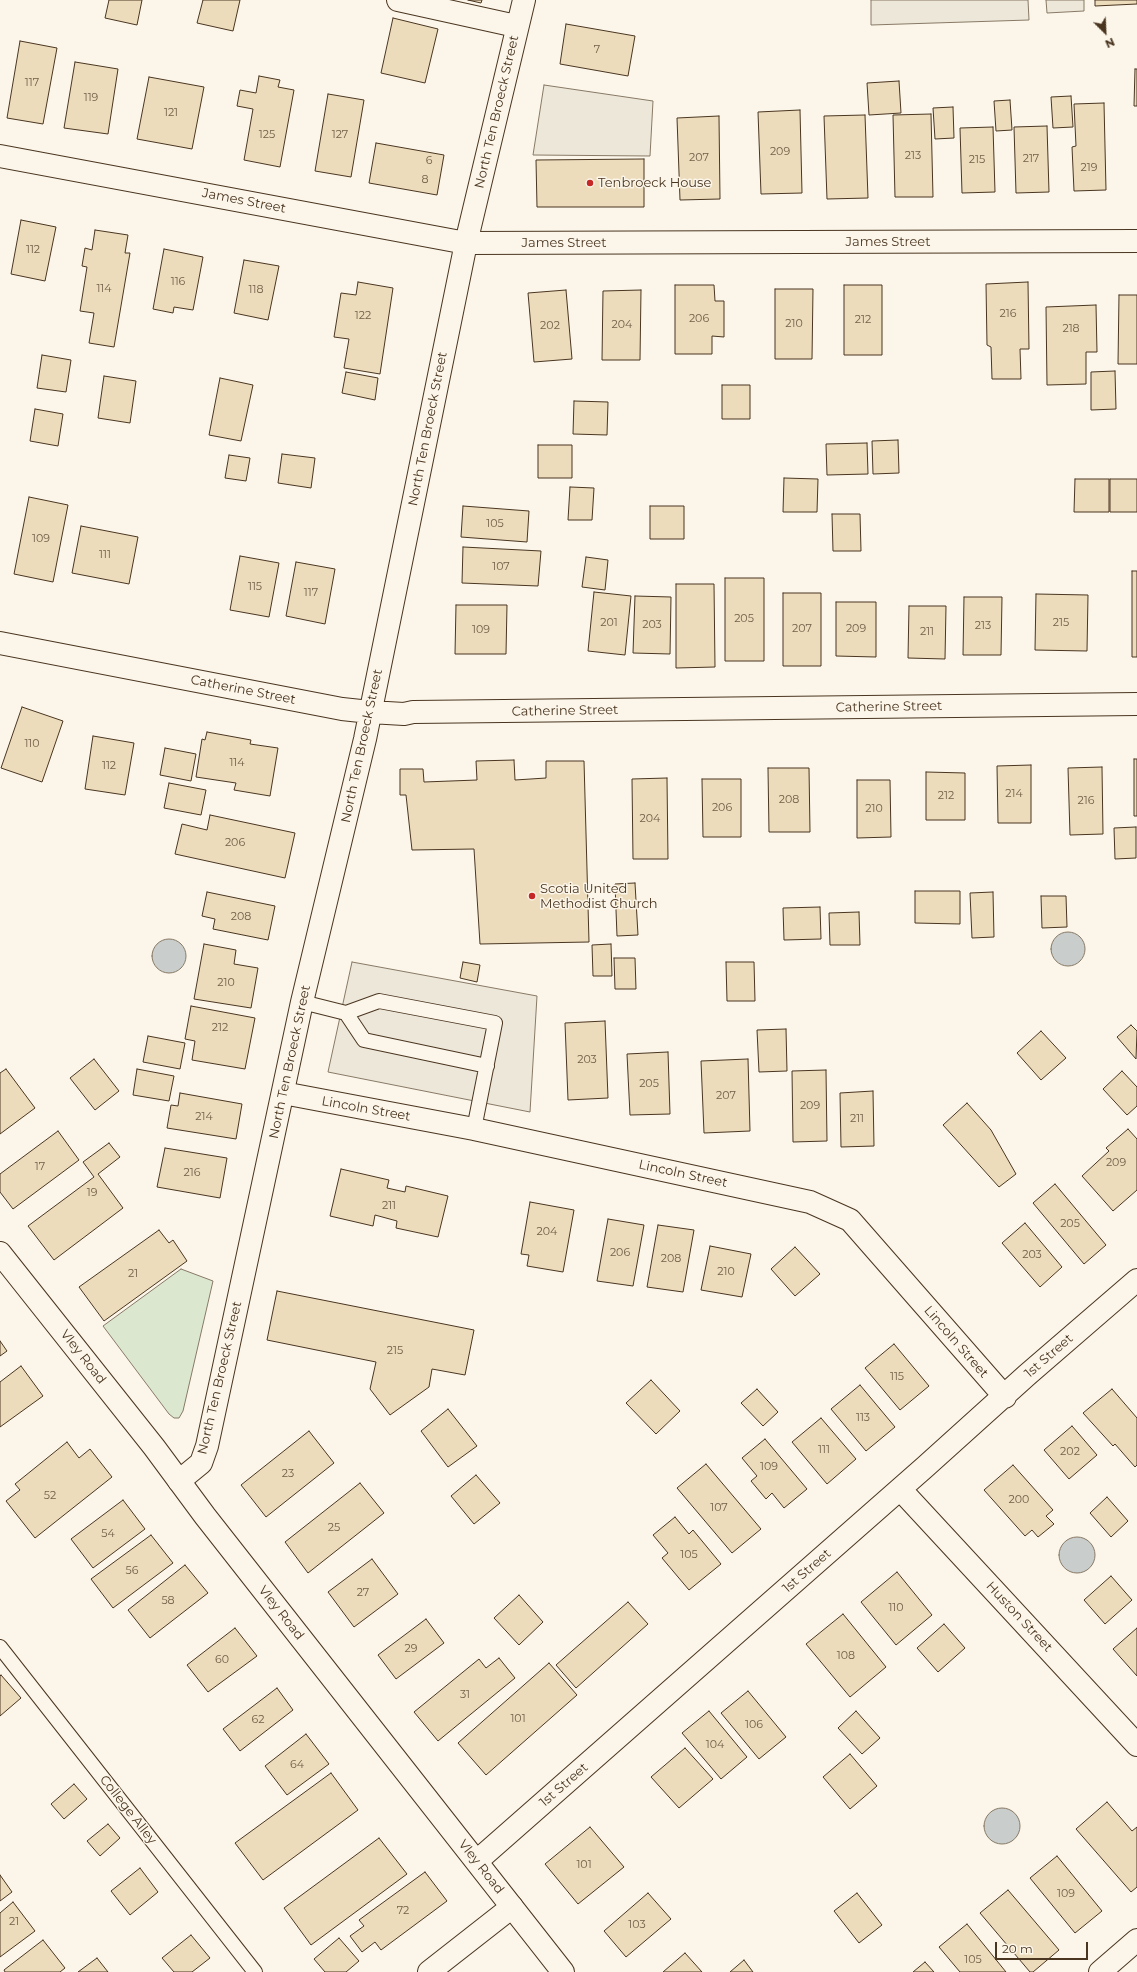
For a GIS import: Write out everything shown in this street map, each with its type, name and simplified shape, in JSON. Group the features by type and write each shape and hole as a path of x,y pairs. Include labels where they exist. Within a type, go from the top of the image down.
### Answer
{"street":[{"path":"398,0 516,26"},
{"name":"North Ten Broeck Street","path":"179,1481 201,1463 206,1446 302,1002 370,712 466,243 516,26 524,0"},
{"name":"James Street","path":"0,156 466,243 1137,241"},
{"name":"Catherine Street","path":"0,643 342,709 404,714 1137,704"},
{"name":"Lincoln Street","path":"283,1093 474,1129 810,1202 850,1220 1005,1397"},
{"name":"Vley Road","path":"0,1252 563,1972"},
{"name":"1st Street","path":"477,1861 1005,1397 1027,1375 1137,1280"},
{"name":"Huston Street","path":"900,1489 1137,1745"},
{"path":"429,1972 512,1907"},
{"path":"1100,1972 1137,1940"}],"lane":[{"path":"302,1002 346,1013 379,1001 496,1023 474,1129"},
{"path":"346,1013 364,1040 487,1066"},
{"name":"College Alley","path":"0,1647 255,1972"}],"green space":[{"path":"181,1269 213,1281 183,1411 179,1418 174,1418 169,1414 103,1326"}],"shaded area":[{"path":"871,0 1028,0 1029,20 871,25"},
{"path":"1046,0 1084,0 1084,11 1047,13"},
{"path":"544,85 653,101 650,156 533,155"},
{"path":"1068,932 1080,937 1085,949 1080,961 1068,966 1056,961 1051,949 1056,937"},
{"path":"166,939 172,939 176,940 183,946 186,956 185,963 179,970 172,973 166,973 162,972 155,966 152,959 152,953 153,949 159,942"},
{"path":"352,962 537,996 530,1112 328,1072"},
{"path":"1081,1537 1090,1542 1094,1548 1094,1562 1090,1568 1081,1573 1073,1573 1064,1568 1060,1562 1059,1551 1064,1542 1070,1538"},
{"path":"1006,1808 1015,1813 1019,1819 1019,1833 1015,1839 1006,1844 998,1844 989,1839 985,1833 984,1822 989,1813 995,1809"}],"building":[{"path":"109,0 142,0 137,25 105,18"},
{"path":"203,0 240,0 233,31 197,23"},
{"path":"468,0 482,0 481,3"},
{"path":"1095,0 1137,0 1137,4 1095,6"},
{"path":"393,18 438,29 425,83 381,73"},
{"path":"566,24 635,36 628,76 560,64"},
{"path":"20,41 57,48 43,124 7,118"},
{"path":"75,62 118,69 108,134 64,128"},
{"path":"1135,69 1137,69 1137,106 1134,106"},
{"path":"259,76 280,80 278,87 294,90 280,167 244,160 253,109 237,106 240,90 256,93"},
{"path":"149,77 204,87 192,149 137,139"},
{"path":"899,81 901,113 869,115 867,83"},
{"path":"328,94 364,100 351,177 315,171"},
{"path":"1071,96 1073,127 1053,128 1051,97"},
{"path":"1010,100 1012,130 996,131 994,101"},
{"path":"1104,103 1106,190 1074,191 1072,147 1076,146 1074,104"},
{"path":"953,107 954,138 935,139 933,108"},
{"path":"800,110 802,193 761,194 758,112"},
{"path":"931,114 933,197 895,197 893,115"},
{"path":"865,115 868,198 827,199 824,116"},
{"path":"719,116 720,199 680,200 677,118"},
{"path":"1047,126 1049,192 1016,193 1014,127"},
{"path":"993,127 995,192 962,193 960,128"},
{"path":"376,143 444,155 437,195 369,183"},
{"name":"Tenbroeck House","path":"644,159 644,207 537,207 536,160"},
{"path":"21,220 56,227 45,281 11,274"},
{"path":"95,230 128,235 125,253 130,253 114,347 89,343 94,313 80,311 87,267 82,266 85,248 92,250"},
{"path":"164,249 203,257 193,310 174,307 173,313 153,309"},
{"path":"244,260 279,266 268,320 234,313"},
{"path":"358,282 393,288 380,374 344,368 349,339 334,337 341,293 356,295"},
{"path":"1028,282 1029,349 1020,349 1021,379 992,379 991,347 987,345 986,284"},
{"path":"675,285 714,285 715,301 724,301 724,337 712,336 712,354 675,354"},
{"path":"844,285 882,285 882,355 844,355"},
{"path":"775,289 813,289 812,359 775,359"},
{"path":"566,290 572,359 534,362 528,293"},
{"path":"641,290 640,360 602,360 603,291"},
{"path":"1119,295 1137,295 1137,364 1118,364"},
{"path":"1096,305 1097,352 1086,352 1086,384 1047,385 1046,307"},
{"path":"42,355 71,360 66,392 37,388"},
{"path":"1115,371 1116,409 1091,410 1091,372"},
{"path":"346,372 378,378 375,400 342,393"},
{"path":"104,376 136,381 130,423 98,418"},
{"path":"220,378 253,385 241,441 209,435"},
{"path":"722,385 750,385 750,419 722,419"},
{"path":"574,401 608,402 607,435 573,434"},
{"path":"35,409 63,414 58,446 30,441"},
{"path":"898,440 899,473 873,474 872,441"},
{"path":"867,443 868,474 827,475 826,444"},
{"path":"538,445 572,445 572,478 538,478"},
{"path":"282,454 315,458 311,488 278,483"},
{"path":"229,455 250,458 246,481 225,478"},
{"path":"784,478 818,479 817,512 783,512"},
{"path":"1075,479 1109,479 1109,512 1074,512"},
{"path":"1110,479 1137,479 1137,512 1110,512"},
{"path":"570,487 594,488 592,520 568,520"},
{"path":"29,497 68,505 53,582 14,574"},
{"path":"463,506 529,511 527,542 461,537"},
{"path":"650,506 684,506 684,539 650,539"},
{"path":"832,514 860,514 861,551 833,551"},
{"path":"81,526 138,537 129,584 72,573"},
{"path":"463,547 541,551 538,586 462,583"},
{"path":"240,556 279,563 269,617 230,610"},
{"path":"586,557 608,560 605,590 582,587"},
{"path":"296,562 335,569 325,624 286,616"},
{"path":"1132,571 1137,571 1137,657 1132,657"},
{"path":"725,578 764,578 764,661 725,661"},
{"path":"676,584 714,584 715,667 676,668"},
{"path":"594,592 631,596 625,655 588,651"},
{"path":"783,593 821,593 821,666 783,666"},
{"path":"1036,594 1088,595 1087,651 1035,650"},
{"path":"635,596 671,597 670,654 633,653"},
{"path":"964,597 1002,597 1001,655 963,655"},
{"path":"836,602 876,602 876,657 836,656"},
{"path":"456,605 507,605 506,654 455,654"},
{"path":"909,606 946,606 945,659 908,658"},
{"path":"22,707 63,721 42,782 1,768"},
{"path":"207,732 251,740 250,744 278,748 270,796 234,790 236,783 196,777 202,739 205,740"},
{"path":"93,736 134,743 125,795 85,789"},
{"path":"165,748 196,754 191,781 160,775"},
{"path":"1134,759 1137,759 1137,816 1134,816"},
{"name":"Scotia United Methodist Church","path":"514,760 515,780 546,778 546,761 584,761 589,942 480,944 474,849 412,850 406,795 400,795 400,769 423,769 424,782 477,780 476,761"},
{"path":"1031,765 1031,823 998,823 997,766"},
{"path":"1102,767 1103,834 1070,835 1068,768"},
{"path":"768,768 809,768 810,832 769,832"},
{"path":"926,772 965,773 965,820 926,820"},
{"path":"667,778 668,859 633,859 632,779"},
{"path":"702,779 741,779 741,837 703,837"},
{"path":"857,780 890,780 891,837 857,838"},
{"path":"169,783 206,790 201,815 164,808"},
{"path":"210,815 295,833 285,878 175,854 182,824 207,830"},
{"path":"1136,827 1136,858 1115,859 1114,828"},
{"path":"635,883 638,935 617,936 615,884"},
{"path":"915,891 960,891 960,924 915,923"},
{"path":"207,892 275,906 268,940 213,929 215,919 202,916"},
{"path":"993,892 994,937 972,938 970,893"},
{"path":"1041,896 1066,896 1067,927 1042,928"},
{"path":"820,907 821,939 784,940 783,908"},
{"path":"859,912 860,945 830,945 829,913"},
{"path":"204,944 236,950 234,964 258,968 251,1008 194,999"},
{"path":"611,944 612,976 593,976 592,945"},
{"path":"614,958 635,958 636,989 615,989"},
{"path":"463,962 480,965 477,982 460,978"},
{"path":"726,962 754,962 755,1001 727,1001"},
{"path":"191,1006 255,1018 245,1069 192,1060 195,1041 185,1039"},
{"path":"605,1021 608,1098 568,1100 565,1023"},
{"path":"1131,1025 1137,1031 1136,1059 1117,1037"},
{"path":"786,1029 787,1071 759,1072 757,1030"},
{"path":"1041,1031 1066,1058 1041,1080 1017,1053"},
{"path":"148,1036 185,1043 180,1069 143,1062"},
{"path":"668,1052 670,1114 630,1115 627,1054"},
{"path":"94,1059 119,1091 95,1110 70,1078"},
{"path":"748,1059 750,1131 704,1133 701,1061"},
{"path":"6,1069 35,1108 0,1134 0,1073"},
{"path":"137,1069 174,1076 169,1101 133,1095"},
{"path":"826,1070 827,1141 793,1142 792,1071"},
{"path":"1122,1071 1137,1087 1137,1106 1127,1115 1103,1089"},
{"path":"873,1091 874,1146 841,1147 840,1093"},
{"path":"180,1093 242,1104 236,1139 167,1128 171,1105 178,1106"},
{"path":"967,1103 991,1130 1016,1174 999,1187 943,1125"},
{"path":"1128,1129 1137,1139 1137,1190 1113,1211 1082,1176 1109,1151 1106,1148"},
{"path":"58,1131 79,1160 13,1209 0,1192 0,1174"},
{"path":"109,1143 120,1157 98,1174 123,1208 54,1260 28,1226 94,1177 83,1162"},
{"path":"165,1148 227,1158 220,1198 157,1187"},
{"path":"341,1169 389,1180 387,1188 405,1192 406,1186 448,1196 438,1237 396,1228 397,1221 375,1215 373,1226 330,1216"},
{"path":"1055,1184 1106,1245 1084,1264 1033,1203"},
{"path":"530,1202 574,1210 563,1272 527,1266 529,1255 521,1254"},
{"path":"608,1219 644,1225 633,1286 597,1281"},
{"path":"1025,1223 1062,1267 1040,1287 1002,1243"},
{"path":"658,1225 694,1230 683,1292 647,1287"},
{"path":"159,1230 169,1243 173,1240 187,1261 104,1321 79,1287"},
{"path":"710,1246 751,1254 742,1297 701,1290"},
{"path":"795,1247 820,1274 795,1296 771,1269"},
{"path":"277,1291 474,1330 465,1375 432,1369 429,1387 390,1415 370,1389 376,1362 267,1340"},
{"path":"0,1341 7,1351 0,1356"},
{"path":"894,1344 929,1386 900,1410 865,1368"},
{"path":"21,1366 43,1396 0,1427 0,1382"},
{"path":"651,1380 680,1411 656,1434 626,1403"},
{"path":"860,1385 895,1427 866,1451 831,1409"},
{"path":"757,1389 778,1412 763,1426 741,1403"},
{"path":"1112,1389 1137,1418 1137,1465 1135,1467 1115,1444 1113,1446 1083,1413"},
{"path":"448,1409 477,1446 448,1467 421,1431"},
{"path":"821,1418 856,1459 827,1484 792,1442"},
{"path":"1072,1426 1097,1455 1069,1479 1044,1450"},
{"path":"309,1431 334,1463 266,1517 241,1485"},
{"path":"765,1439 807,1489 784,1508 772,1493 766,1499 751,1481 757,1476 742,1458"},
{"path":"67,1442 79,1458 90,1449 112,1477 35,1538 6,1501 20,1490 15,1484"},
{"path":"706,1464 761,1529 732,1553 677,1488"},
{"path":"1013,1465 1053,1510 1046,1516 1054,1524 1038,1537 1032,1530 1025,1536 984,1490"},
{"path":"476,1475 500,1503 474,1524 451,1496"},
{"path":"360,1483 384,1513 308,1573 285,1542"},
{"path":"1107,1497 1128,1521 1111,1537 1090,1513"},
{"path":"123,1500 145,1529 93,1568 71,1539"},
{"path":"675,1517 689,1534 693,1530 721,1564 689,1590 662,1558 668,1553 653,1535"},
{"path":"151,1535 173,1563 113,1608 91,1579"},
{"path":"372,1559 398,1594 354,1627 328,1592"},
{"path":"185,1565 208,1593 150,1638 128,1610"},
{"path":"897,1572 932,1615 896,1645 861,1602"},
{"path":"1111,1576 1132,1600 1105,1624 1084,1600"},
{"path":"519,1595 543,1622 519,1645 494,1618"},
{"path":"628,1602 648,1624 576,1688 556,1665"},
{"path":"843,1614 886,1667 850,1697 806,1644"},
{"path":"426,1619 444,1643 396,1679 378,1655"},
{"path":"944,1624 965,1648 938,1672 917,1648"},
{"path":"235,1628 257,1656 208,1692 187,1665"},
{"path":"1137,1628 1137,1676 1113,1649"},
{"path":"499,1658 515,1678 438,1741 414,1712 479,1659 486,1668"},
{"path":"549,1663 577,1695 486,1775 458,1743"},
{"path":"1,1675 21,1698 0,1716 0,1676"},
{"path":"277,1688 293,1710 240,1751 223,1729"},
{"path":"748,1691 786,1737 759,1759 721,1713"},
{"path":"709,1711 747,1757 721,1779 682,1733"},
{"path":"856,1711 880,1738 862,1754 838,1728"},
{"path":"306,1734 329,1764 287,1795 265,1766"},
{"path":"685,1748 713,1779 679,1808 651,1777"},
{"path":"850,1754 877,1786 850,1809 823,1777"},
{"path":"331,1773 358,1810 263,1880 235,1843"},
{"path":"74,1784 87,1799 64,1819 51,1804"},
{"path":"1107,1802 1132,1831 1137,1827 1137,1887 1131,1892 1076,1829"},
{"path":"108,1824 120,1838 100,1856 87,1841"},
{"path":"590,1827 624,1867 578,1904 545,1864"},
{"path":"379,1838 407,1874 311,1945 284,1908"},
{"path":"1057,1856 1102,1911 1075,1933 1030,1878"},
{"path":"140,1868 158,1892 130,1915 111,1891"},
{"path":"425,1872 447,1901 381,1950 375,1942 362,1952 350,1936 364,1926 359,1920"},
{"path":"0,1875 12,1892 0,1901"},
{"path":"1008,1890 1059,1950 1033,1972 1030,1972 980,1913"},
{"path":"648,1893 671,1919 626,1957 604,1931"},
{"path":"857,1893 882,1925 859,1943 834,1911"},
{"path":"13,1902 35,1931 0,1957 0,1913"},
{"path":"967,1924 1006,1972 960,1972 939,1947"},
{"path":"191,1935 210,1958 192,1972 174,1972 162,1958"},
{"path":"339,1938 359,1961 346,1972 325,1972 314,1959"},
{"path":"43,1940 65,1968 60,1972 5,1972 4,1970"},
{"path":"685,1953 702,1972 663,1972"},
{"path":"97,1958 108,1972 78,1972"},
{"path":"744,1960 753,1972 730,1972"},
{"path":"925,1962 934,1972 913,1972"}],"place":[{"name":"Tenbroeck House","path":"590,183"},
{"name":"Scotia United Methodist Church","path":"532,896"}]}
